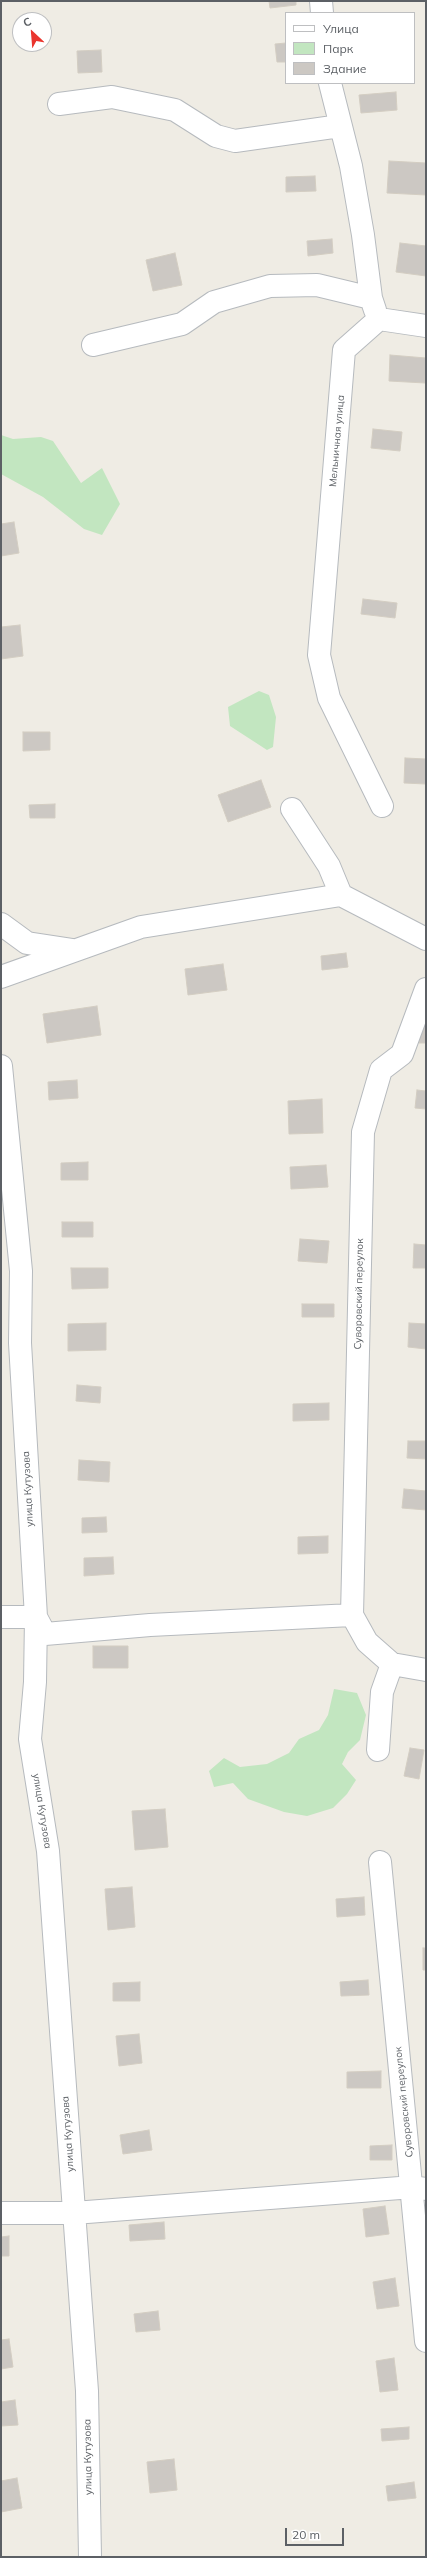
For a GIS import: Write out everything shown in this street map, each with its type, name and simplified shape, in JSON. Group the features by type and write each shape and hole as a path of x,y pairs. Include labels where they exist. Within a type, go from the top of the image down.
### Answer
{"street":[{"path":"321,1 322,12"},
{"path":"330,84 351,166 364,235 371,298 378,319 426,326"},
{"path":"59,104 112,97 175,110 216,136 235,141 340,126"},
{"path":"93,345 182,324 214,302 270,286 317,285 371,298"},
{"name":"Мельничная улица","path":"378,319 344,350 318,655 329,698 382,806"},
{"path":"292,809 328,866 341,896"},
{"path":"1,977 141,927 341,896 426,939"},
{"path":"1,924 28,943 74,950"},
{"name":"Суворовский переулок","path":"352,1615 363,1132 381,1070 402,1054 425,994"},
{"name":"улица Кутузова","path":"1,1066 21,1271 20,1343 36,1617 35,1682 30,1739 48,1851 87,2391 90,2557"},
{"path":"1,1617 36,1617 45,1634 150,1625 352,1615 367,1642 392,1664 426,1670"},
{"path":"378,1750 382,1692 392,1664"},
{"name":"Суворовский переулок","path":"380,1862 419,2188 426,2341"},
{"path":"1,2213 74,2213 419,2188"}],"green space":[{"path":"1,435 13,439 41,437 53,441 81,483 102,468 120,504 102,535 84,529 43,497 1,474"},
{"path":"259,691 269,695 276,717 273,747 267,750 230,726 228,707"},
{"path":"334,1689 357,1693 366,1715 360,1740 348,1752 342,1764 356,1780 347,1794 333,1808 307,1816 284,1812 248,1799 233,1783 214,1787 209,1771 224,1758 240,1767 267,1764 289,1753 299,1739 319,1730 328,1715"}],"building":[{"path":"269,1 296,1 296,5 270,8"},
{"path":"285,43 285,62 277,62 275,44"},
{"path":"101,50 102,72 78,73 77,51"},
{"path":"396,92 397,110 361,113 359,95"},
{"path":"389,161 426,163 426,195 387,193"},
{"path":"315,176 316,191 286,192 286,177"},
{"path":"332,239 333,253 308,256 307,241"},
{"path":"400,243 426,246 426,276 396,272"},
{"path":"175,253 182,285 153,291 146,260"},
{"path":"390,355 426,358 425,383 389,381"},
{"path":"373,429 402,432 400,451 371,448"},
{"path":"14,522 19,553 1,556 1,524"},
{"path":"363,599 397,603 395,618 361,614"},
{"path":"20,625 23,656 1,659 1,627"},
{"path":"23,732 50,732 50,750 23,751"},
{"path":"405,758 426,759 426,784 404,783"},
{"path":"261,780 271,807 228,822 218,795"},
{"path":"55,804 55,818 30,818 29,805"},
{"path":"346,953 348,967 322,970 321,956"},
{"path":"223,964 227,990 188,995 185,969"},
{"path":"97,1006 101,1035 47,1043 43,1014"},
{"path":"422,1016 426,1016 426,1043 419,1043"},
{"path":"77,1080 78,1098 49,1100 48,1082"},
{"path":"417,1090 426,1091 426,1109 415,1108"},
{"path":"322,1099 323,1133 289,1134 288,1101"},
{"path":"88,1162 88,1180 61,1180 61,1163"},
{"path":"326,1165 328,1187 291,1189 290,1167"},
{"path":"62,1222 93,1222 93,1237 62,1237"},
{"path":"300,1239 329,1241 327,1263 298,1261"},
{"path":"414,1244 426,1245 426,1268 413,1268"},
{"path":"71,1268 108,1268 108,1288 72,1289"},
{"path":"302,1304 334,1304 334,1317 302,1317"},
{"path":"106,1323 106,1350 68,1351 68,1324"},
{"path":"409,1323 426,1324 426,1349 408,1347"},
{"path":"77,1385 101,1387 100,1403 76,1401"},
{"path":"329,1403 329,1420 293,1421 293,1404"},
{"path":"408,1441 426,1441 426,1459 407,1458"},
{"path":"79,1460 110,1462 109,1482 78,1480"},
{"path":"404,1489 426,1491 426,1510 402,1508"},
{"path":"106,1517 107,1532 82,1533 82,1518"},
{"path":"328,1536 328,1553 298,1554 298,1537"},
{"path":"113,1557 114,1574 84,1576 84,1558"},
{"path":"93,1646 128,1646 128,1668 93,1668"},
{"path":"410,1748 424,1750 419,1779 404,1776"},
{"path":"165,1809 168,1847 135,1850 132,1811"},
{"path":"132,1887 135,1927 108,1930 105,1889"},
{"path":"364,1897 365,1915 337,1917 336,1899"},
{"path":"423,1948 426,1948 426,1970 423,1970"},
{"path":"368,1980 369,1995 341,1996 340,1982"},
{"path":"140,1982 140,2001 113,2001 113,1983"},
{"path":"139,2034 142,2063 119,2066 116,2036"},
{"path":"381,2071 381,2088 347,2088 347,2072"},
{"path":"149,2130 152,2150 123,2154 120,2135"},
{"path":"392,2145 392,2160 370,2160 370,2146"},
{"path":"385,2206 389,2234 366,2237 363,2209"},
{"path":"164,2222 165,2239 130,2241 129,2225"},
{"path":"9,2236 9,2256 1,2256 1,2237"},
{"path":"395,2278 399,2306 377,2309 373,2282"},
{"path":"158,2311 160,2330 136,2332 134,2314"},
{"path":"9,2339 13,2367 1,2369 1,2340"},
{"path":"394,2358 398,2390 380,2392 376,2361"},
{"path":"15,2400 18,2425 1,2426 1,2402"},
{"path":"409,2427 409,2439 382,2441 381,2429"},
{"path":"174,2459 177,2490 150,2493 147,2462"},
{"path":"17,2478 22,2508 1,2512 1,2481"},
{"path":"414,2482 416,2498 388,2501 386,2486"}]}
